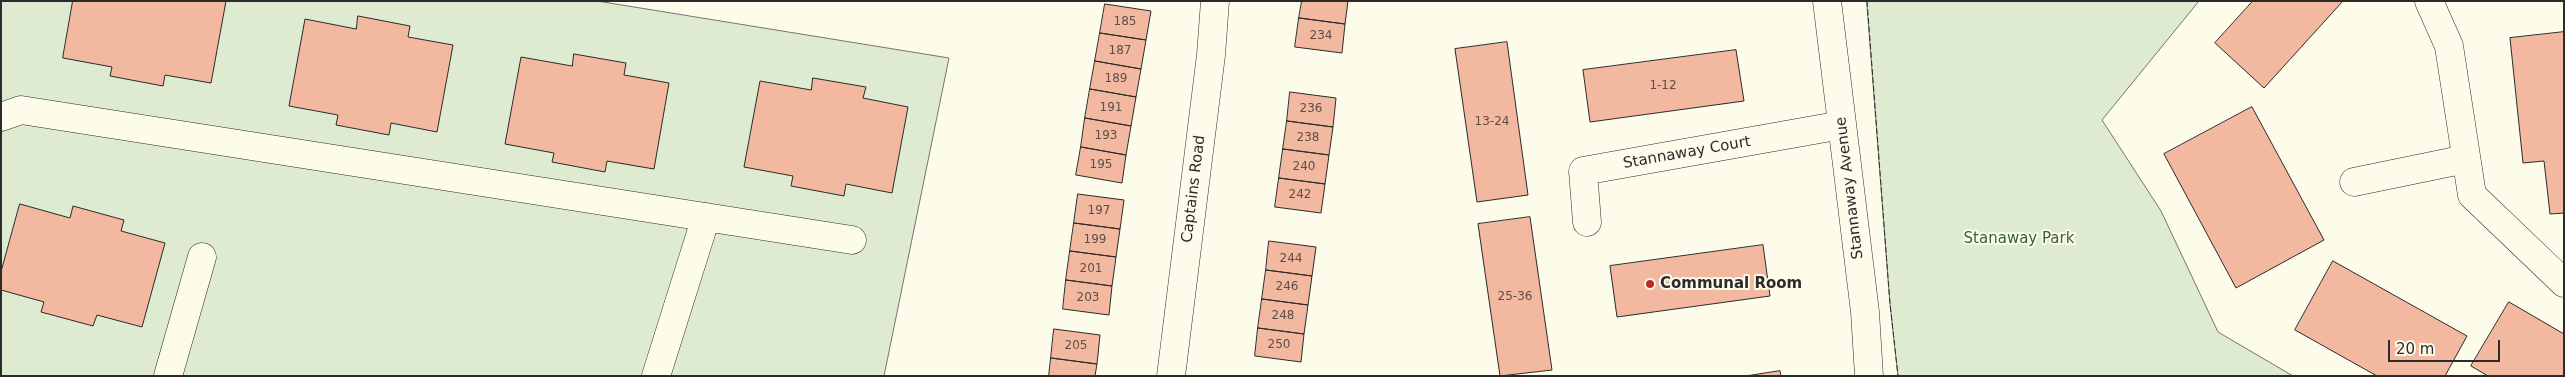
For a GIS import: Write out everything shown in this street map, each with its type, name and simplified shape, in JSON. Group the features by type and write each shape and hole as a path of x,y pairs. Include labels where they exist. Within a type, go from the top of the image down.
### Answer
{"street":[{"name":"Captains Road","path":"1171,376 1211,55 1214,1"},
{"name":"Stannaway Avenue","path":"1827,1 1865,312 1869,376"},
{"path":"2429,1 2449,46 2472,195 2564,283"},
{"path":"1,117 21,110 852,240"},
{"name":"Stannaway Court","path":"1588,222 1583,171 1842,125"},
{"path":"2354,182 2466,159"},
{"path":"656,376 706,217"},
{"path":"168,376 202,257"}],"green space":[{"path":"1,1 597,1 949,58 884,376 1,376"},
{"name":"Stanaway Park","path":"1867,1 2199,1 2102,120 2161,211 2218,332 2293,376 1898,376 1890,304"}],"building":[{"path":"73,1 226,1 211,83 165,75 163,86 110,76 112,67 63,58"},
{"path":"1302,1 1348,1 1345,24 1299,18"},
{"path":"2253,1 2343,1 2264,88 2215,43"},
{"path":"1105,4 1151,11 1146,40 1100,33"},
{"path":"358,16 410,26 408,37 453,45 437,132 391,123 389,135 336,125 338,115 289,106 305,19 356,29"},
{"path":"1299,18 1345,24 1342,53 1295,47"},
{"path":"2564,32 2564,213 2550,214 2544,161 2523,163 2510,38"},
{"path":"1100,33 1146,40 1141,69 1095,61"},
{"path":"1507,42 1528,195 1477,202 1455,49"},
{"path":"1736,50 1744,101 1590,122 1583,70"},
{"path":"574,54 626,63 624,75 669,83 654,169 607,161 605,172 552,162 554,153 505,144 521,57 572,66"},
{"path":"1095,61 1141,69 1136,97 1090,89"},
{"path":"813,78 866,87 863,98 908,107 892,193 846,184 844,196 791,186 793,176 744,167 760,81 811,90"},
{"path":"1090,89 1136,97 1131,126 1085,118"},
{"path":"1290,92 1336,98 1333,127 1287,121"},
{"path":"2252,107 2324,240 2236,288 2164,154"},
{"path":"1085,118 1131,126 1126,155 1081,147"},
{"path":"1287,121 1333,127 1329,155 1283,149"},
{"path":"1081,147 1126,155 1122,183 1076,175"},
{"path":"1283,149 1329,155 1325,184 1279,178"},
{"path":"1279,178 1325,184 1321,213 1275,207"},
{"path":"1078,194 1124,200 1120,229 1074,223"},
{"path":"20,204 70,218 73,206 124,220 121,231 165,243 142,327 97,315 93,326 41,312 44,302 1,290 1,272"},
{"path":"1530,217 1552,370 1500,376 1478,224"},
{"path":"1074,223 1120,229 1116,257 1070,251"},
{"path":"1269,241 1316,247 1312,276 1266,270"},
{"path":"1763,245 1770,296 1617,317 1610,266"},
{"path":"1070,251 1116,257 1112,286 1066,280"},
{"path":"2333,261 2467,336 2445,376 2377,376 2295,330"},
{"path":"1266,270 1312,276 1308,305 1262,299"},
{"path":"1066,280 1112,286 1109,315 1063,309"},
{"path":"1262,299 1308,305 1304,334 1258,328"},
{"path":"2509,302 2564,334 2564,376 2488,376 2471,366"},
{"path":"1258,328 1304,334 1301,362 1255,356"},
{"path":"1054,329 1100,335 1097,364 1051,358"},
{"path":"1051,358 1097,364 1095,376 1049,376"},
{"path":"1780,371 1781,376 1746,376"}],"fence":[{"path":"1867,1 1890,304 1898,376"}],"place":[{"name":"Communal Room","path":"1650,284"}]}
